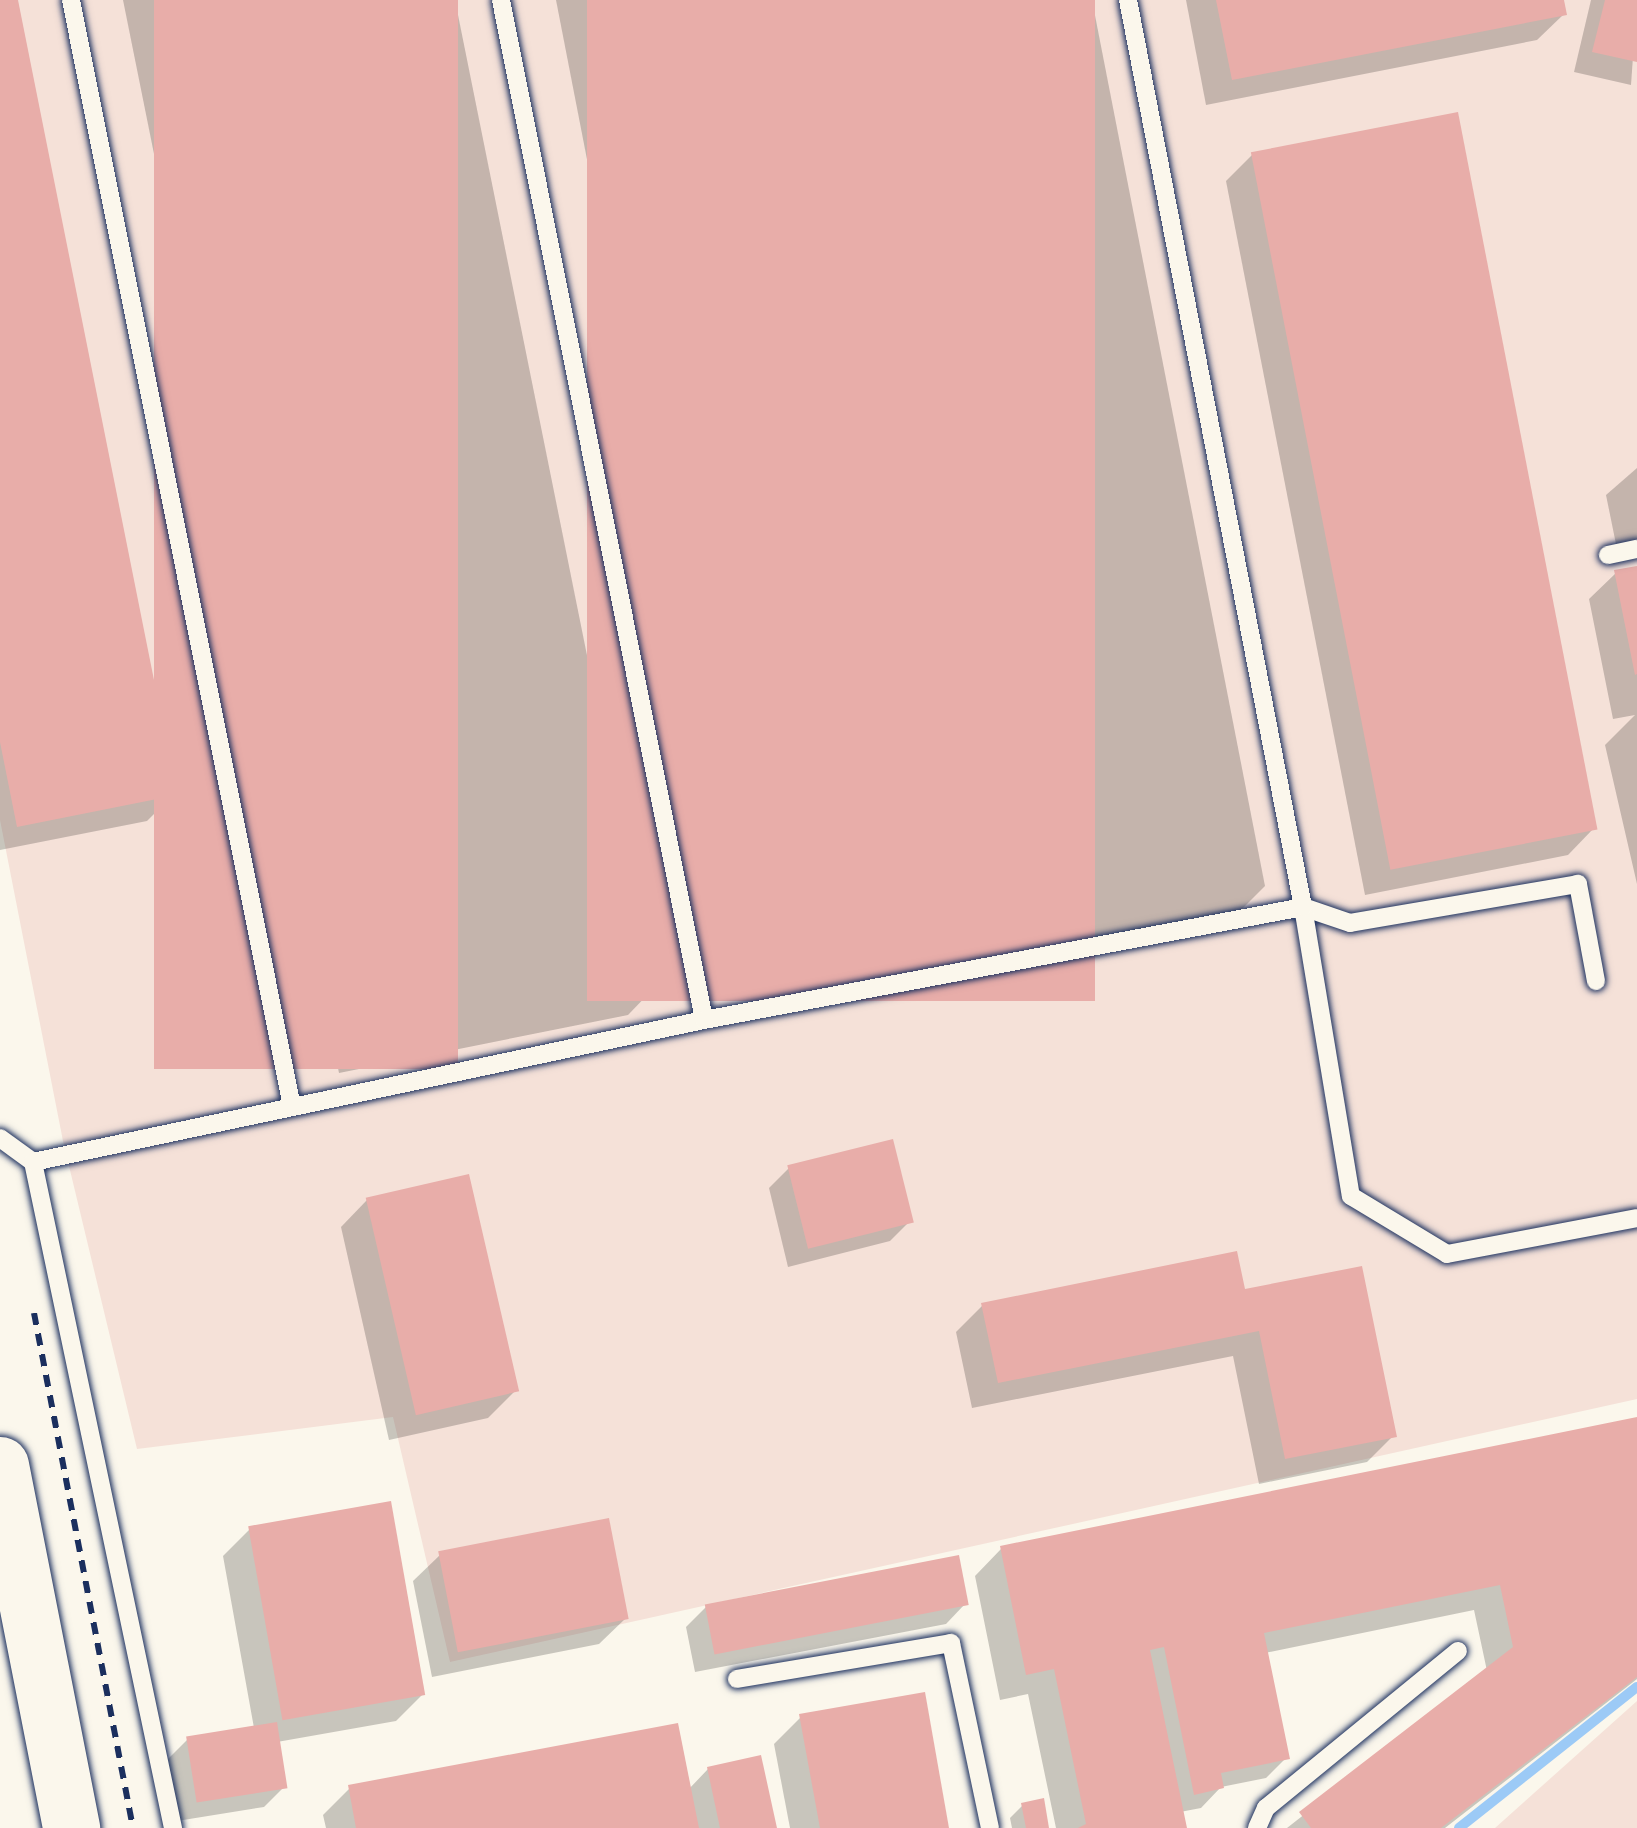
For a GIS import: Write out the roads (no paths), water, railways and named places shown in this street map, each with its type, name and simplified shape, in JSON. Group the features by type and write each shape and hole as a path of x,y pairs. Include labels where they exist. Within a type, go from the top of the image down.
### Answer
{"main road":[{"path":"0,1465 71,1828"}],"lane":[{"path":"71,0 292,1108"},
{"path":"501,0 704,1020"},
{"path":"1128,0 1303,907 1351,1196 1447,1254 1637,1219"},
{"path":"1608,555 1637,549"},
{"path":"32,1162 704,1020 1303,907 1350,923 1578,884 1596,981"},
{"path":"0,1138 32,1162 173,1828"},
{"path":"737,1679 952,1643 990,1828"},
{"path":"1257,1828 1266,1808 1458,1652"}],"waterway":[{"path":"1459,1828 1637,1687"}]}
